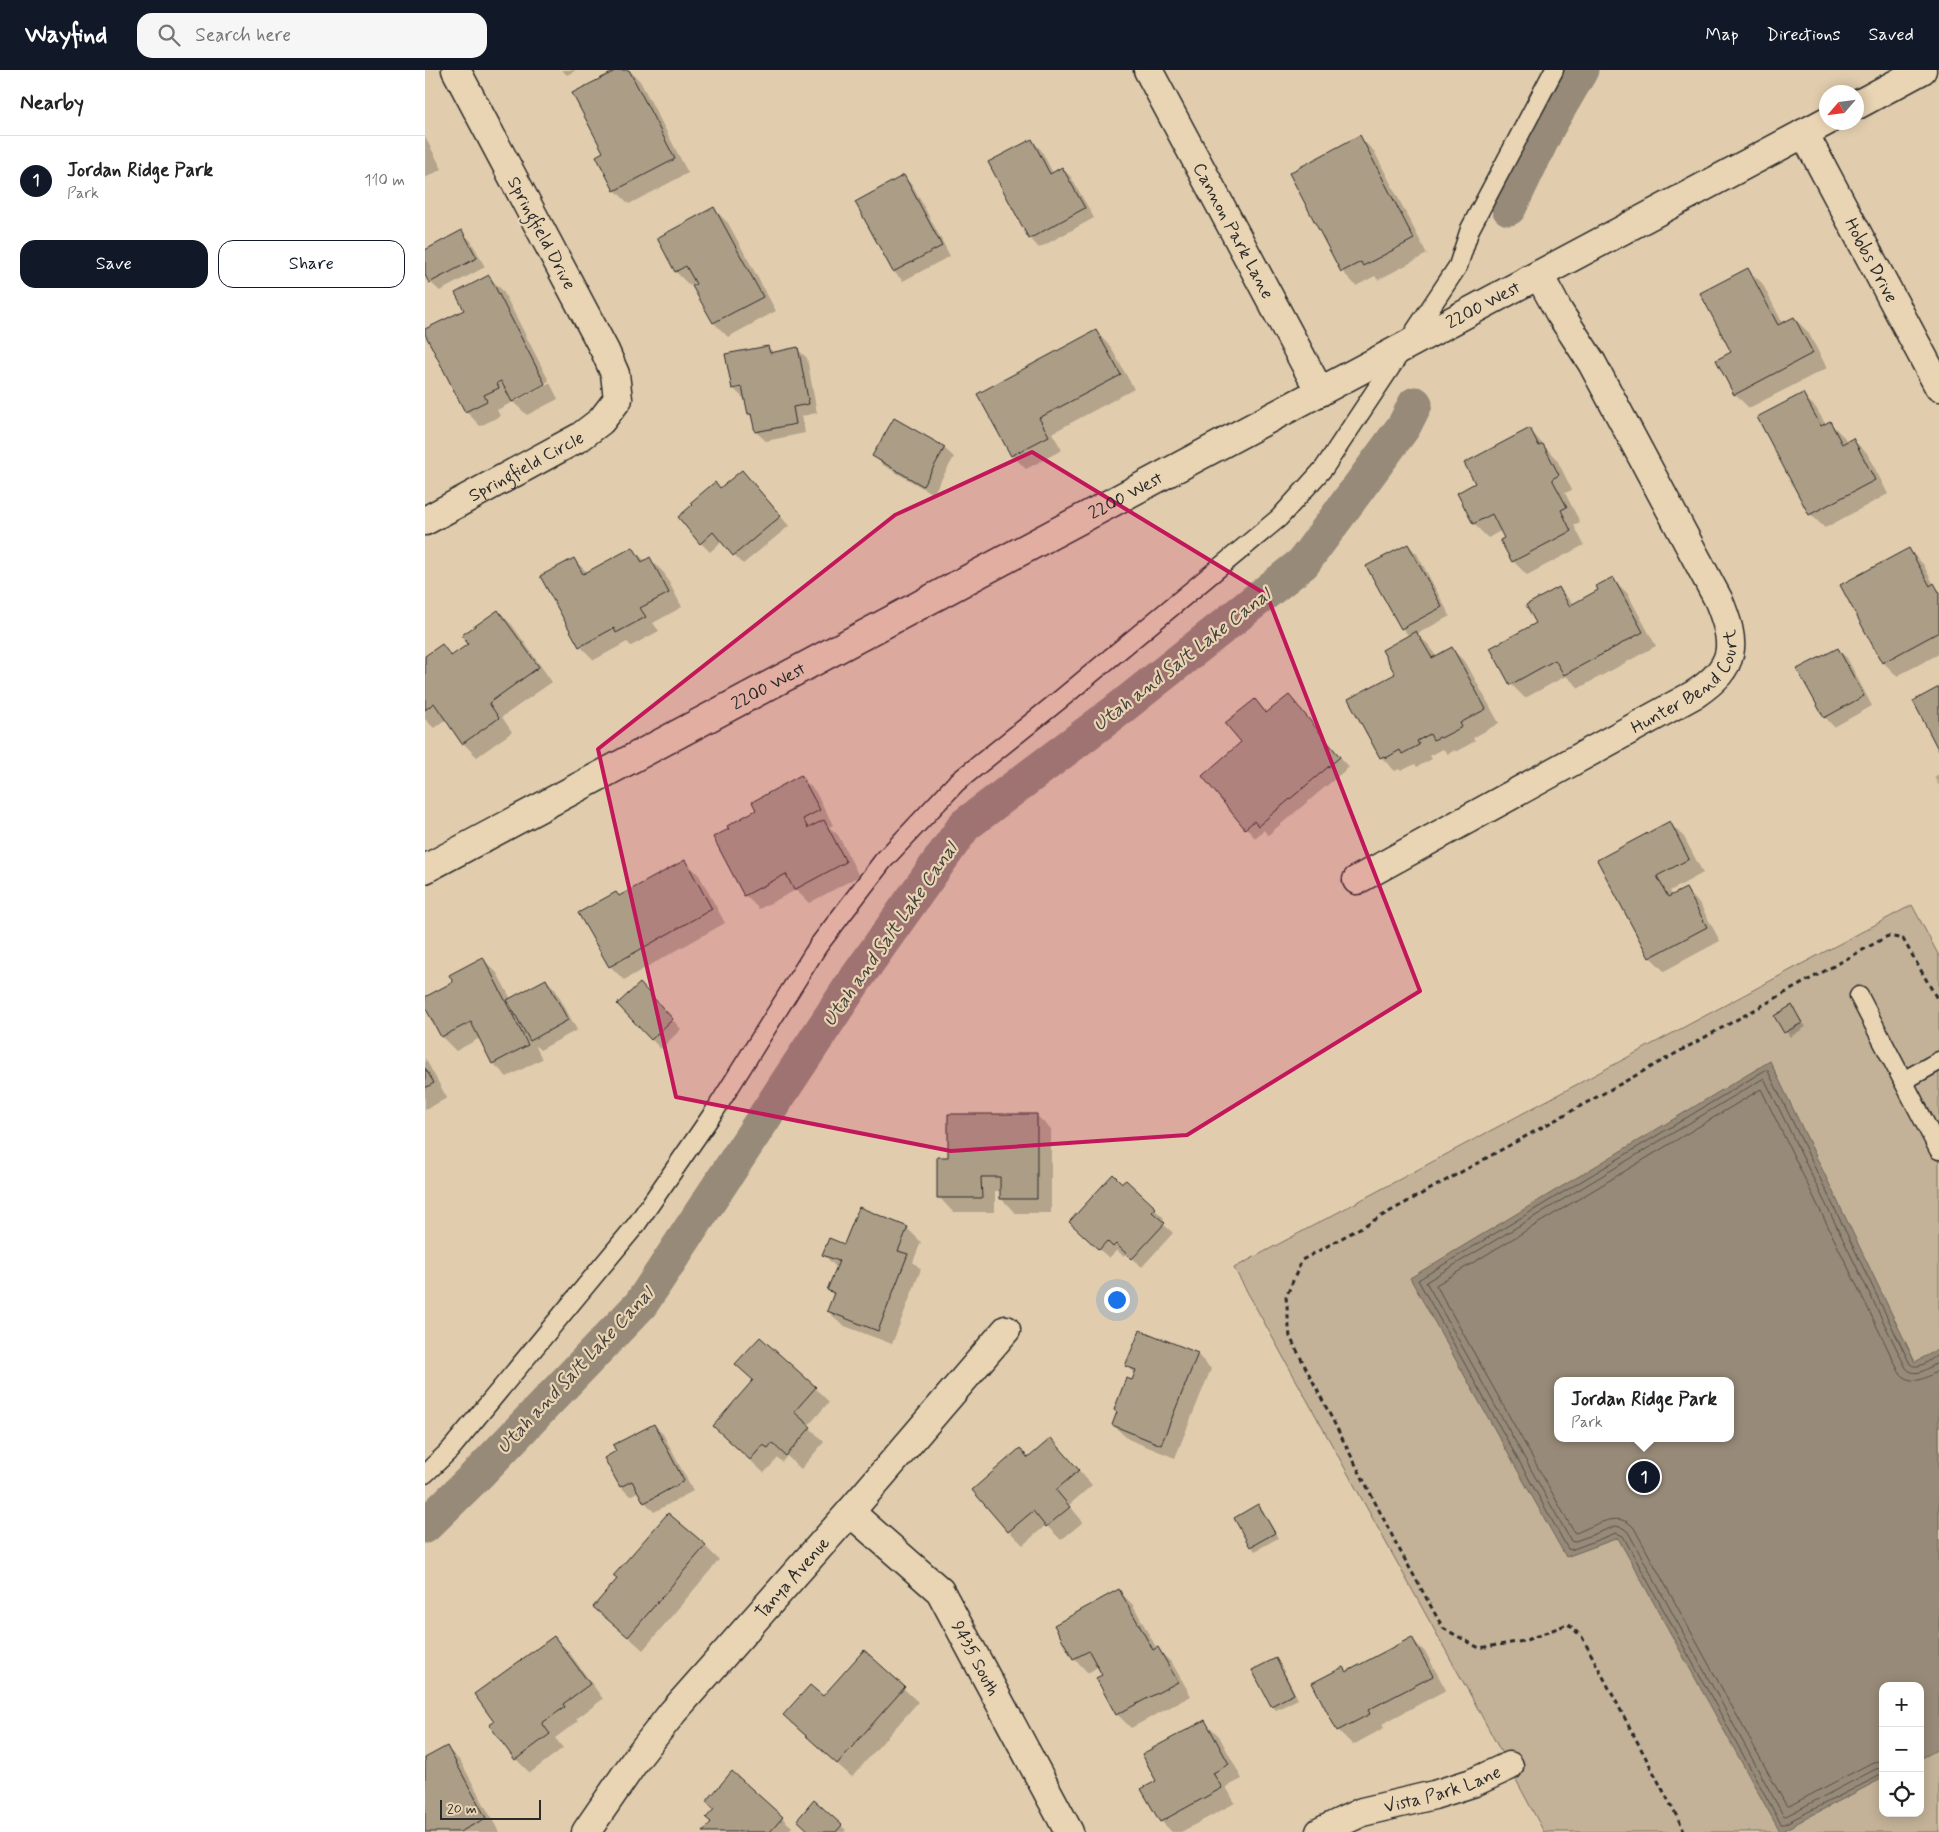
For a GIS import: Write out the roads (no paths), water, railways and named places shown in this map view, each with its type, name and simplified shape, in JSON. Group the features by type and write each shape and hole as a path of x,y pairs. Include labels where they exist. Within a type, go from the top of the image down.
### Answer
{"street":[{"name":"Springfield Drive","path":"456,70 605,351 615,374 618,399"},
{"name":"Cannon Park Lane","path":"1148,70 1320,392"},
{"path":"1864,101 1922,70"},
{"name":"2200 West","path":"425,869 1815,127"},
{"name":"Hobbs Drive","path":"1815,127 1939,387"},
{"name":"Hunter Bend Court","path":"1357,880 1695,694 1719,675 1727,663 1731,643 1727,620 1718,599 1592,364 1559,312 1539,275"},
{"name":"Springfield Circle","path":"425,521 580,437 601,421 618,399"},
{"name":"Tanya Avenue","path":"586,1832 637,1758 673,1712 850,1512 1006,1330"},
{"name":"9435 South","path":"850,1512 940,1591 1069,1832"},
{"name":"Vista Park Lane","path":"1320,1832 1362,1812 1434,1795 1472,1783 1509,1766"}],"lane":[{"path":"425,1474 449,1450 636,1225 715,1109 818,946 883,861 956,783 1062,698 1279,518 1324,468 1458,266 1470,229 1553,70"},
{"path":"1859,996 1939,1150"},
{"path":"1903,1081 1939,1061"}],"water":[{"path":"1770,1061 1915,1362 1939,1349 1939,1749 1924,1757 1924,1682 1879,1682 1879,1780 1780,1832 1618,1538 1566,1557 1410,1278"}],"waterway":[{"name":"Utah and Salt Lake Canal","path":"1509,208 1549,125 1581,70"},
{"name":"Utah and Salt Lake Canal","path":"425,1526 480,1472 641,1304 853,983 965,825 1114,713 1303,563 1404,426 1415,404"}],"place":[{"name":"Jordan Ridge Park","path":"1644,1477"}]}
